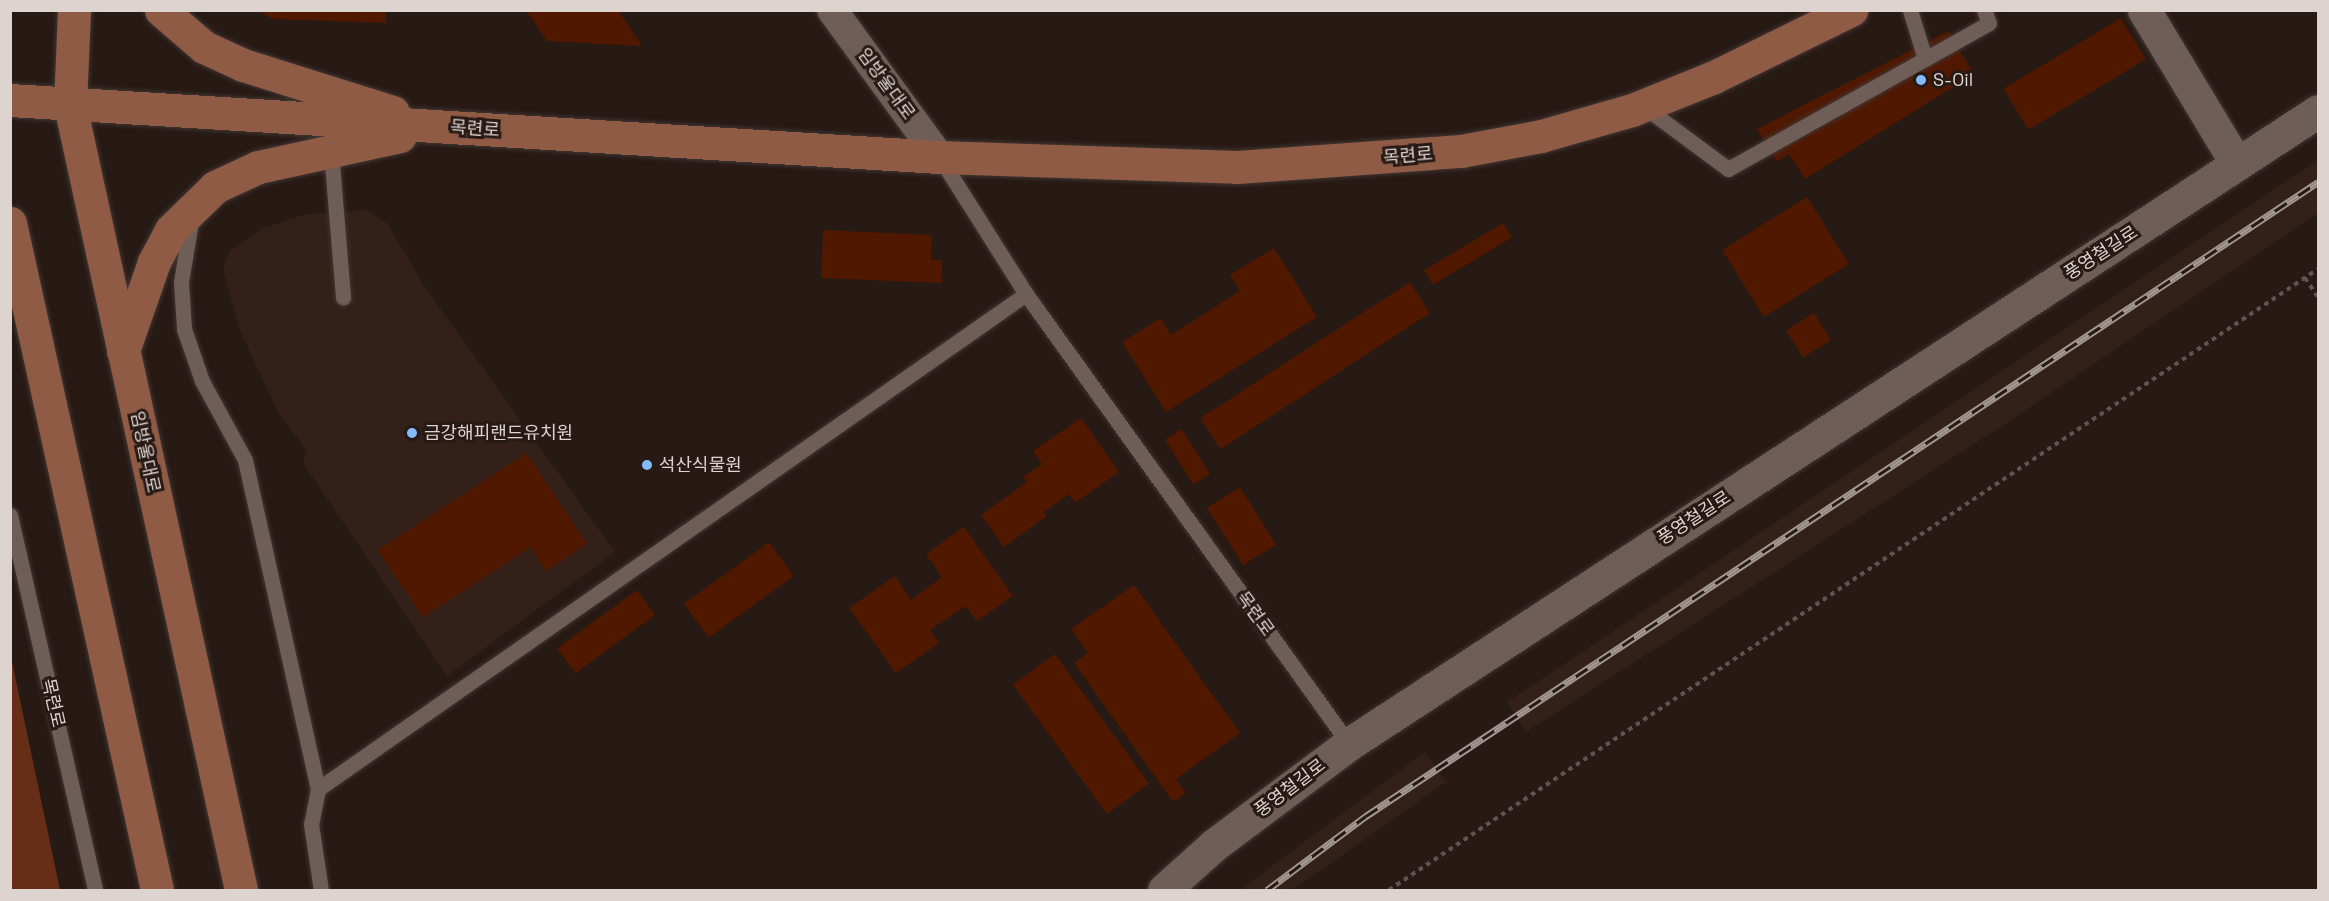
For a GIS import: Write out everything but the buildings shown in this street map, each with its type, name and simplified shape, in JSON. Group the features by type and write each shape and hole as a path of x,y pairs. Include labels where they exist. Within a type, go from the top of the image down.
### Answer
{"main road":[{"name":"임방울대로","path":"74,10 70,105 241,891"},
{"path":"161,10 204,47 243,65 440,127"},
{"name":"목련로","path":"10,100 939,157 1237,167 1337,162 1461,151 1541,136 1642,106 1727,72 1851,10"},
{"path":"123,351 154,262 171,230 194,204 215,187 258,167 440,127"},
{"path":"10,223 157,891"},
{"path":"10,284 38,346"}],"street":[{"name":"임방울대로","path":"832,10 939,157"},
{"path":"2144,10 2237,164"},
{"name":"풍영철길로","path":"1164,891 1214,845 1349,744 2319,111"}],"lane":[{"path":"1910,10 1925,59"},
{"path":"1642,106 1728,168 1989,23 1984,10"},
{"path":"332,151 343,298"},
{"name":"목련로","path":"939,157 1026,294 1349,744"},
{"path":"194,204 181,282 184,329 202,381 245,460 318,789 312,824 321,891"},
{"path":"318,789 1026,294"},
{"name":"목련로","path":"10,515 95,891"}],"path":[{"path":"1392,890 2319,269"},
{"path":"2305,278 2319,297"}],"shaded area":[{"path":"2318,160 2318,213 2002,426 1526,732 1507,702"},
{"name":"금강해피랜드유치원","path":"367,210 388,224 422,283 615,552 447,676 303,463 307,451 279,414 240,331 223,270 229,251 263,228 307,214"},
{"path":"11,657 60,890 11,890"},
{"path":"1425,752 1446,782 1293,890 1240,890"}],"railway":[{"path":"1267,890 1366,816 2318,182"}],"place":[{"name":"S-Oil","path":"1921,80"},
{"name":"금강해피랜드유치원","path":"412,433"},
{"name":"석산식물원","path":"647,465"}]}
